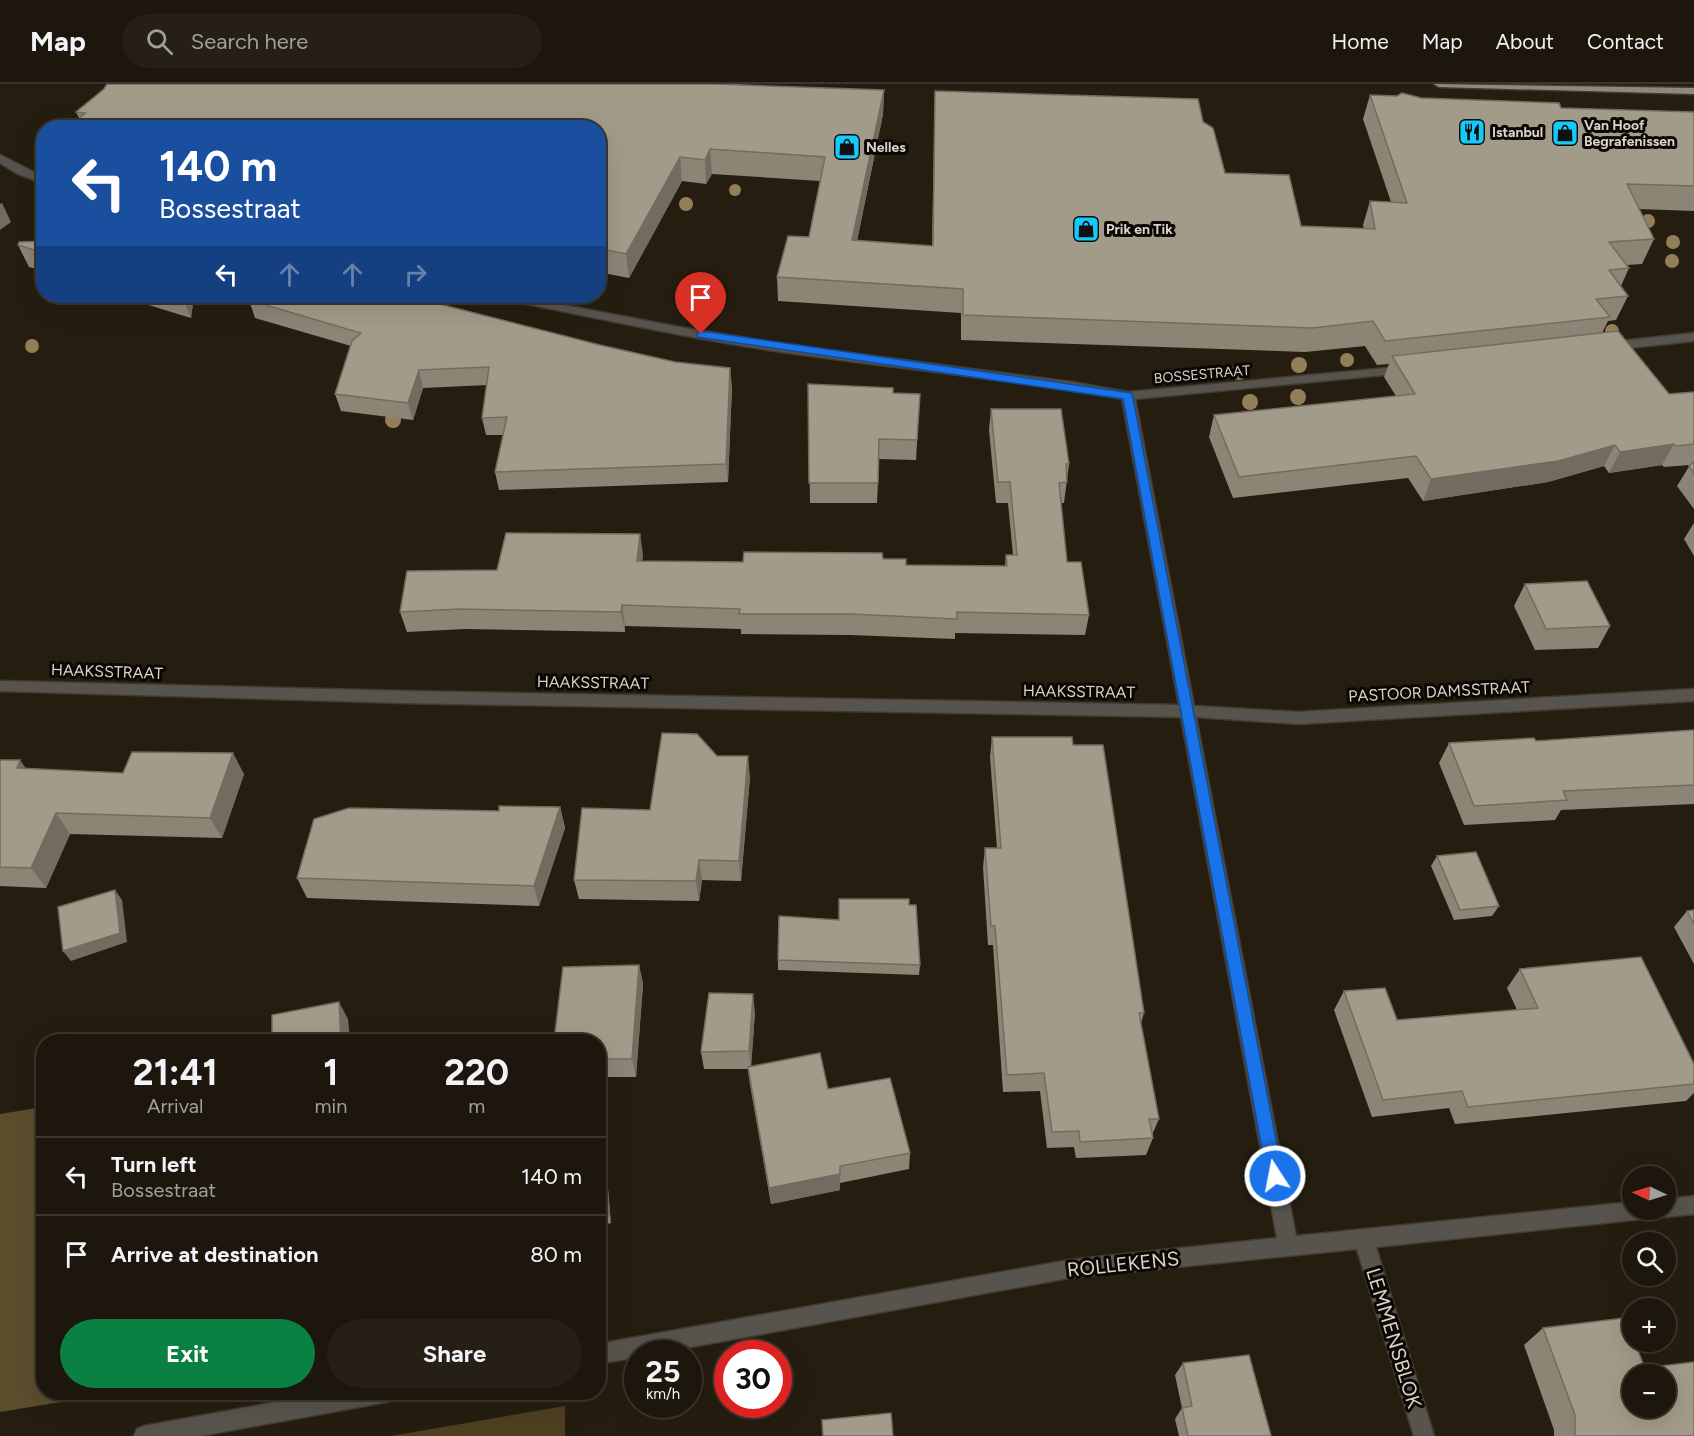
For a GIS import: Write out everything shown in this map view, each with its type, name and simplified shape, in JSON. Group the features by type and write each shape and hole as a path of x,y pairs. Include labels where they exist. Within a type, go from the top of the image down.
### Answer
{"main road":[{"path":"1439,84 1694,91"}],"street":[{"path":"0,158 20,171 36,178"},
{"name":"BOSSESTRAAT","path":"540,303 788,349 1048,382 1128,396 1414,368"},
{"path":"1600,347 1694,337"},
{"path":"1128,396 1288,1246"},
{"name":"HAAKSSTRAAT","path":"0,686 416,697 1186,711"},
{"name":"PASTOOR DAMSSTRAAT","path":"1186,711 1299,718 1694,695"},
{"path":"1676,1207 1694,1205"},
{"name":"ROLLEKENS","path":"606,1353 1069,1269 1622,1212"},
{"name":"LEMMENSBLOK","path":"1364,1239 1424,1436"},
{"path":"144,1436 343,1400"}],"shaded area":[{"path":"36,1108 36,1400 73,1400 0,1412 0,1114"},
{"path":"565,1406 565,1436 391,1436"}],"building":[{"path":"107,84 716,84 884,90 852,240 933,246 935,91 1198,99 1203,122 1213,128 1225,173 1289,175 1301,226 1375,229 1370,201 1407,203 1370,95 1397,96 1402,93 1421,98 1559,103 1561,108 1694,112 1694,186 1627,184 1654,239 1609,242 1629,268 1609,270 1628,296 1596,299 1610,317 1385,341 1373,321 1312,328 963,315 963,289 777,277 788,236 809,237 825,157 710,149 705,160 680,157 626,254 606,250 606,120 77,120 85,113 76,112"},
{"path":"36,241 36,251 18,245 19,242"},
{"path":"259,303 435,303 675,362 730,368 726,464 495,472 507,417 482,418 489,367 419,370 408,403 335,394 352,341 361,333"},
{"path":"1618,331 1669,394 1694,392 1694,444 1676,446 1674,444 1620,452 1615,445 1558,461 1431,479 1416,456 1239,477 1214,415 1415,394 1392,356"},
{"path":"808,384 893,388 893,393 920,394 917,440 879,439 878,483 809,483"},
{"path":"991,409 1061,409 1069,464 1066,464 1067,482 1059,483 1067,562 1081,562 1089,615 957,612 957,619 850,614 739,614 740,609 622,605 621,612 459,609 400,612 407,571 497,570 506,533 640,534 637,561 743,562 744,552 882,553 883,559 906,559 906,565 1007,566 1006,555 1017,555 1010,482 998,482"},
{"path":"1694,462 1694,474 1689,466"},
{"path":"1587,581 1610,626 1546,629 1525,584"},
{"path":"1694,730 1694,785 1563,791 1567,800 1474,806 1449,743 1534,738 1536,741"},
{"path":"662,733 697,734 717,756 748,756 739,861 699,860 696,881 574,880 582,808 650,810"},
{"path":"992,737 1072,737 1073,745 1103,745 1144,1013 1139,1013 1159,1119 1149,1119 1153,1138 1080,1142 1079,1131 1052,1132 1044,1073 1007,1075 995,926 991,926 985,848 1001,848"},
{"path":"132,752 233,753 210,818 56,813 31,868 0,867 0,760 20,760 17,768 123,773"},
{"path":"499,806 560,807 534,886 297,878 314,819 349,808 499,811"},
{"path":"1476,852 1499,906 1460,910 1437,856"},
{"path":"115,890 120,933 63,951 58,907"},
{"path":"839,899 909,899 909,905 916,905 920,965 778,960 779,916 839,920"},
{"path":"1694,910 1694,924 1687,911"},
{"path":"1641,957 1694,1064 1694,1084 1468,1107 1462,1091 1383,1100 1344,991 1385,988 1397,1020 1538,1008 1520,969"},
{"path":"639,965 632,1059 606,1059 606,1034 555,1034 563,967"},
{"path":"709,993 753,994 749,1051 701,1052"},
{"path":"339,1002 341,1034 272,1034 272,1015"},
{"path":"820,1053 828,1089 890,1078 910,1153 840,1166 840,1174 769,1188 748,1067"},
{"path":"1622,1318 1622,1352 1638,1352 1643,1364 1622,1364 1622,1418 1676,1418 1676,1364 1694,1362 1694,1436 1575,1436 1575,1415 1543,1328"},
{"path":"1249,1355 1271,1436 1188,1436 1182,1408 1192,1406 1183,1363"},
{"path":"891,1413 893,1436 823,1436 822,1420"}],"place":[{"name":"Istanbul","path":"1472,132"},
{"name":"Van Hoof Begrafenissen","path":"1565,133"},
{"name":"Nelles","path":"847,147"},
{"name":"Prik en Tik","path":"1086,229"}],"route":[{"path":"701,334 788,349 1048,382 1128,396 1275,1176"}]}
